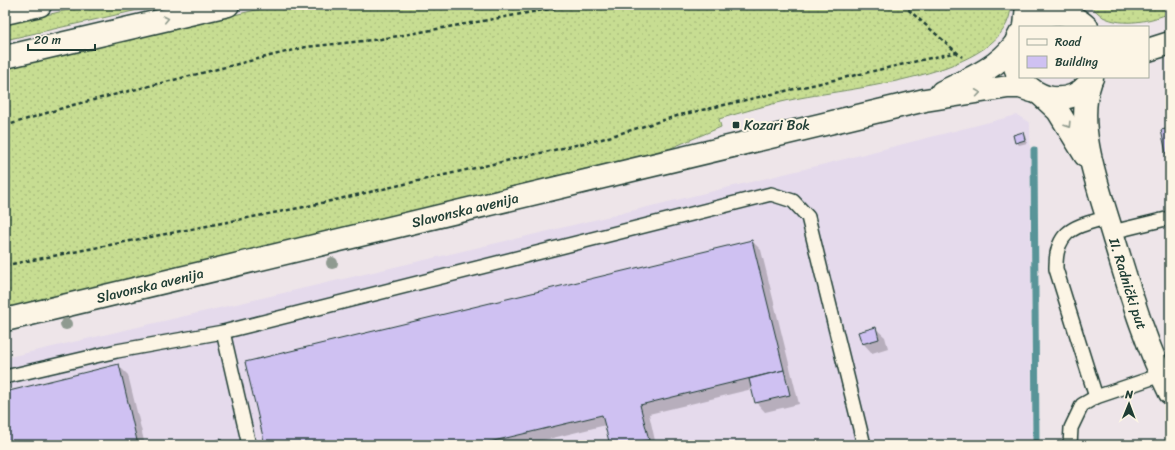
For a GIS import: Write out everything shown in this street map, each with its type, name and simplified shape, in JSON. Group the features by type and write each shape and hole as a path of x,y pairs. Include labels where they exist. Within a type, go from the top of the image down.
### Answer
{"street":[{"path":"5,13 40,5"},
{"path":"5,57 228,5"},
{"name":"II. Radnički put","path":"1022,26 1027,5"},
{"path":"1028,26 1035,19 1048,14 1074,16"},
{"name":"Slavonska avenija","path":"925,100 993,67 1006,57 1019,36"},
{"name":"II. Radnički put","path":"1019,39 1014,53 1019,77"},
{"path":"1149,39 1170,39"},
{"path":"1149,50 1170,42"},
{"name":"II. Radnički put","path":"1020,78 1058,111 1070,127 1094,172"},
{"name":"II. Radnički put","path":"1091,80 1085,100 1085,125 1094,172 1135,308 1166,384"},
{"name":"Slavonska avenija","path":"5,320 925,100 1008,87 1020,87 1054,98 1065,98 1079,92 1091,80"}],"lane":[{"path":"5,377 117,350 223,332 771,194 793,201 808,217 864,445"},
{"path":"1096,397 1056,269 1056,253 1062,239 1073,228 1170,218"},
{"path":"223,332 249,445"},
{"path":"1070,445 1071,428 1082,405 1096,397 1166,384"}],"path":[{"path":"5,126 69,106 306,47 381,39 572,5"},
{"path":"904,5 966,60"},
{"path":"5,264 12,264 304,207 602,138 680,115 957,52"}],"shaded area":[{"path":"1017,115 1030,123 1032,445 5,445 5,358 540,233 825,164"}],"green space":[{"path":"91,5 160,5 5,40 5,24"},
{"path":"278,5 1011,5 1003,30 983,49 954,64 920,75 883,84 790,100 719,119 721,127 671,148 5,310 5,67"},
{"path":"1091,5 1170,5 1170,13 1137,22 1119,22 1103,17 1091,7"}],"building":[{"path":"1170,128 1170,171 1161,130"},
{"path":"1023,132 1025,140 1015,143 1013,135"},
{"path":"752,240 784,370 640,405 649,440 625,445 610,445 602,415 477,445 265,445 245,362"},
{"path":"876,327 879,339 862,344 858,332"},
{"path":"119,364 138,445 5,445 5,392"},
{"path":"784,370 790,395 755,403 749,379"},
{"path":"221,439 222,445 198,445"}],"waterway":[{"path":"1034,150 1036,445"}],"place":[{"name":"Kozari Bok","path":"736,125"}]}
